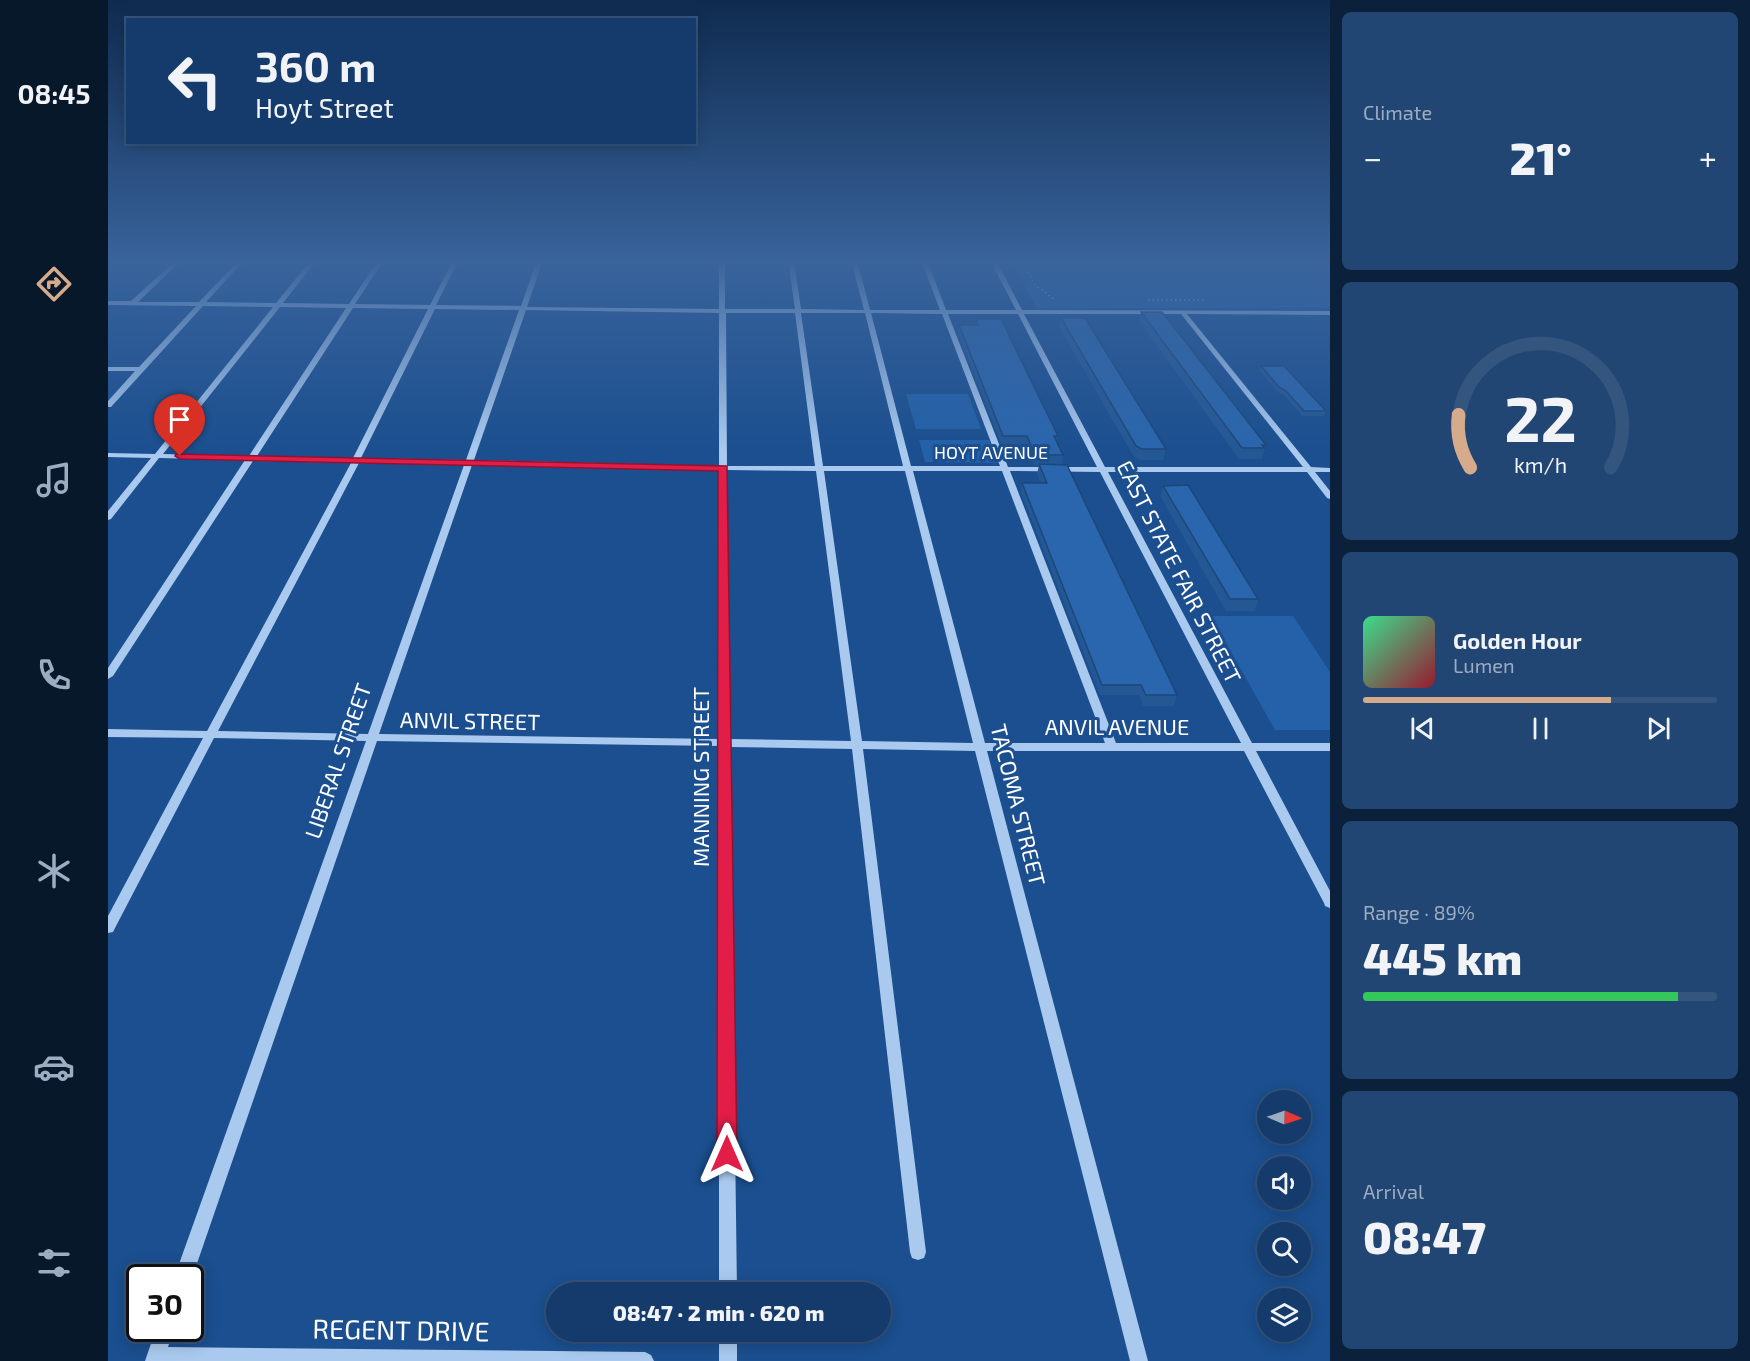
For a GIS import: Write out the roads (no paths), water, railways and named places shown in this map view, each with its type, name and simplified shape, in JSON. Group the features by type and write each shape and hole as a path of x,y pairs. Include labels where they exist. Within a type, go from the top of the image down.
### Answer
{"street":[{"path":"108,405 183,324"},
{"path":"108,517 265,324"},
{"path":"108,676 340,324"},
{"path":"108,928 208,735 356,460 422,324"},
{"name":"LIBERAL STREET","path":"188,1264 518,324"},
{"name":"MANNING STREET","path":"723,324 728,1282"},
{"path":"801,324 857,746 918,1252"},
{"name":"TACOMA STREET","path":"870,324 1139,1361"},
{"path":"948,324 1112,747"},
{"name":"EAST STATE FAIR STREET","path":"1026,324 1330,903"},
{"path":"1191,324 1330,496"},
{"path":"108,369 141,369"},
{"name":"HOYT AVENUE","path":"108,455 723,468 1330,470"},
{"name":"ANVIL STREET","path":"108,733 724,745"},
{"name":"ANVIL AVENUE","path":"724,745 1330,747"},
{"path":"155,1359 161,1342"},
{"path":"728,1342 728,1361"},
{"name":"REGENT DRIVE","path":"155,1359 645,1361"}]}
